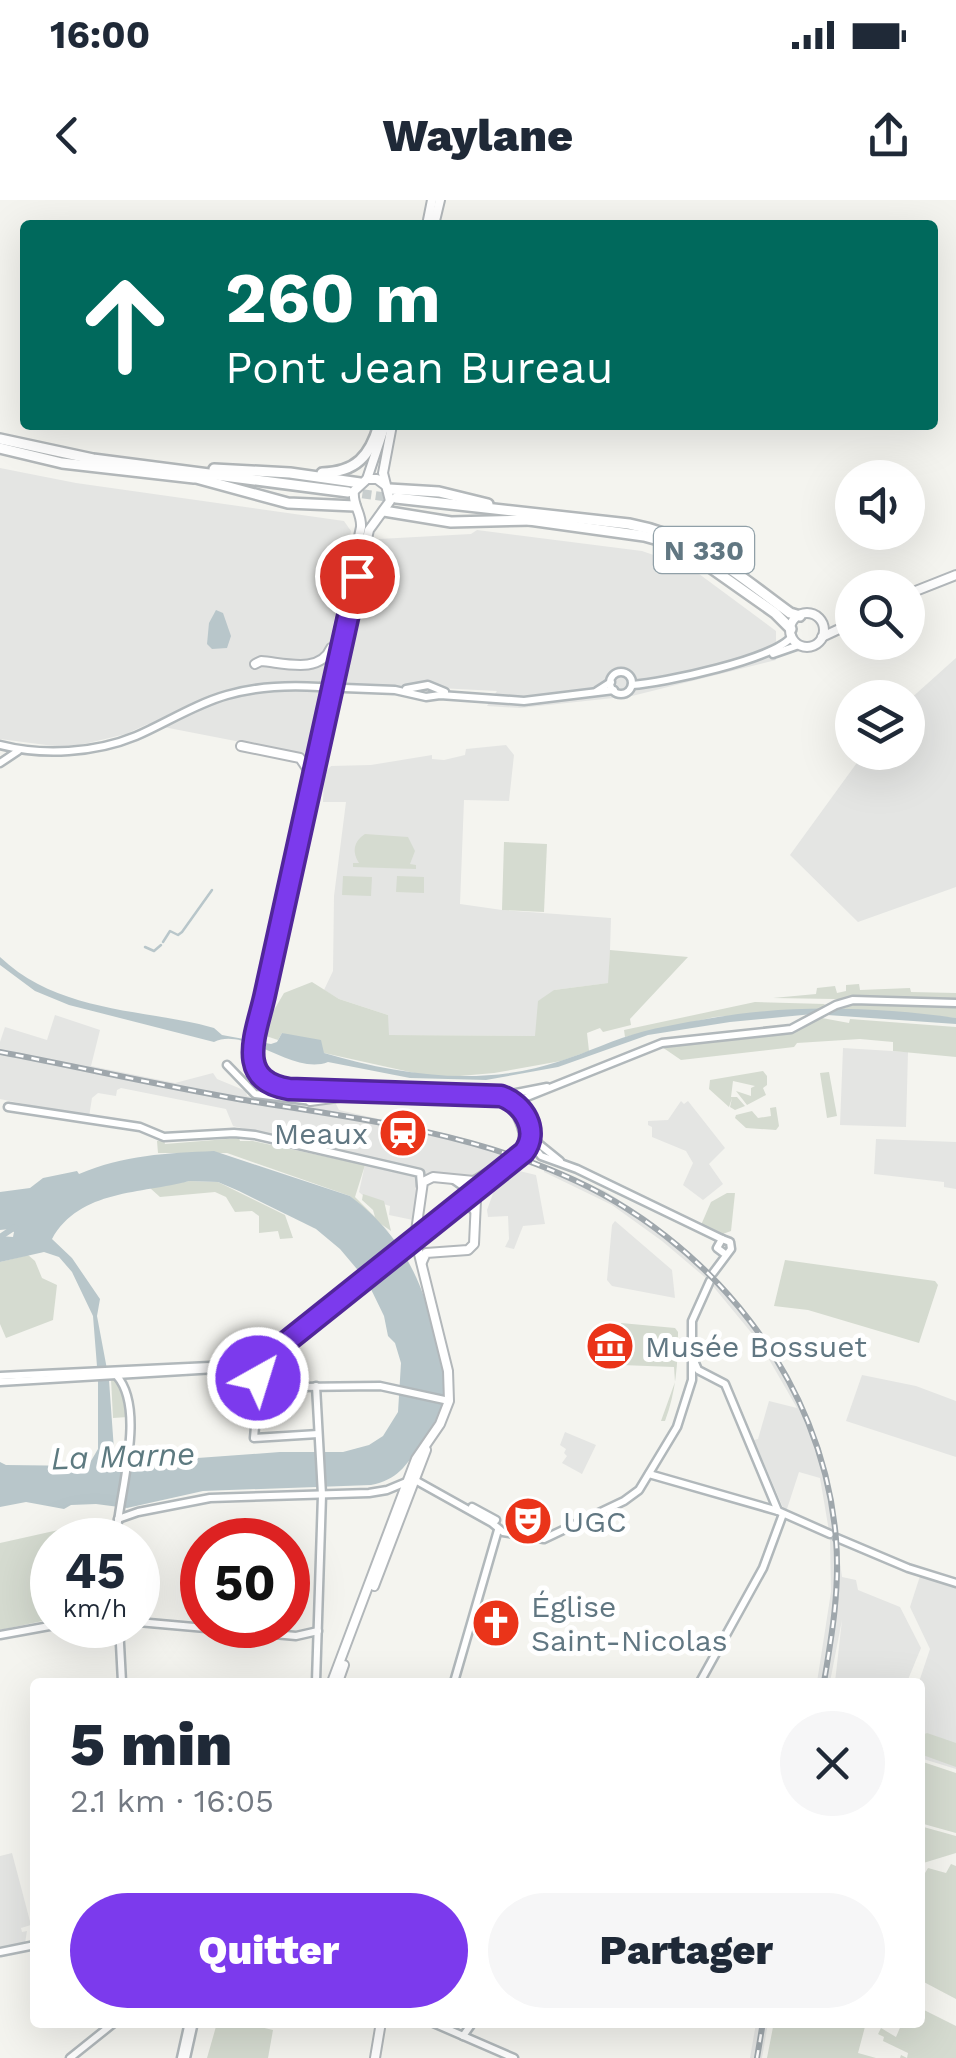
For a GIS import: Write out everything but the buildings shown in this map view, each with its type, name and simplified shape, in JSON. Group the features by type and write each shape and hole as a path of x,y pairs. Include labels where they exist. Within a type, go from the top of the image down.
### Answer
{"highway":[{"path":"158,468 335,472 350,468 367,454 382,430"},
{"path":"0,439 56,453 348,494 62,463 0,448"},
{"path":"290,473 364,481"},
{"path":"196,478 288,503 357,509"},
{"name":"N 330","path":"391,494 439,492 554,516 628,524 686,540 790,613 800,616"},
{"name":"N 330","path":"391,494 644,536 680,546 775,613 791,633"},
{"path":"380,513 451,522 533,520"}],"main road":[{"path":"319,729 361,527 354,491 364,481 383,430"},
{"path":"385,430 383,467 390,501 365,540 251,1048 255,1070 267,1083 289,1089 525,1096"},
{"path":"364,481 391,494"},
{"path":"357,509 380,513"},
{"path":"254,1036 328,681 325,672 317,668 268,664 256,667 262,661 312,664 327,657 353,566"},
{"path":"925,587 956,575"},
{"path":"612,686 623,694 632,685 690,675 779,649 800,616"},
{"name":"N 330","path":"800,616 815,616 822,623 835,625"},
{"path":"822,623 822,637"},
{"name":"N 330","path":"791,633 800,645 814,646 835,630"},
{"path":"752,657 800,645"},
{"path":"612,686 615,674 624,672 632,685"},
{"path":"0,762 1,747 74,750 118,742 224,695 264,687 421,691 428,684 432,692 532,697 612,686"},
{"path":"242,746 300,758 308,766 307,783"},
{"path":"0,762 24,750"},
{"path":"514,1104 525,1096 656,1045 790,1029 853,1000 956,1003"},
{"path":"226,1065 254,1094 310,1101 333,1099 335,1093"},
{"path":"310,1101 361,1090 404,1093"},
{"path":"499,1096 514,1104 531,1142 559,1160 722,1239 731,1244 730,1251 720,1250 701,1231"},
{"path":"8,1107 140,1127 160,1136 246,1133 420,1173 422,1187 415,1236 450,1377 442,1421 420,1453 395,1535 337,1678"},
{"path":"0,1379 231,1370 261,1359 531,1142"},
{"path":"422,1187 430,1178 474,1181 498,1168"},
{"path":"426,1252 466,1250 474,1240 476,1200 498,1168"},
{"path":"454,1180 467,1194 474,1240"},
{"path":"467,1194 484,1184"},
{"path":"403,1244 415,1236"},
{"path":"415,1236 426,1252"},
{"path":"369,1492 412,1480 535,1540 561,1534 624,1502 638,1490 677,1427 692,1380 694,1315 718,1263 722,1239"},
{"path":"422,1262 426,1252"},
{"path":"118,1375 261,1359 363,1277"},
{"path":"693,1347 698,1370 724,1384 780,1513 763,1568 702,1678"},
{"path":"261,1359 255,1392 254,1438 318,1434"},
{"path":"260,1372 287,1385 380,1386 445,1400"},
{"path":"118,1375 127,1388 131,1414 118,1518"},
{"path":"316,1386 321,1487 316,1678"},
{"path":"336,1678 429,1441"},
{"path":"649,1474 780,1513 897,1564 956,1583"},
{"path":"121,1518 210,1498 321,1487 389,1494 402,1503"},
{"path":"395,1535 402,1503"},
{"path":"455,1678 497,1524"},
{"path":"160,1624 296,1636 318,1631"},
{"path":"0,1635 30,1629"},
{"path":"120,1648 122,1678"},
{"path":"0,1952 30,1945"},
{"path":"70,2058 108,2028"},
{"path":"183,2058 190,2028"},
{"path":"373,2058 379,2028"},
{"path":"373,2058 379,2028"},
{"path":"444,2028 514,2058"},
{"path":"466,2038 470,2028"}],"shaded area":[{"path":"0,468 76,483 344,521 351,531 308,755 148,724 126,734 80,745 0,739"},
{"path":"477,530 642,551 691,568 776,631 776,660 632,696 520,708 487,706 497,691 342,683 379,539 471,534"},
{"path":"216,610 223,613 231,636 227,648 212,649 207,644 209,623"},
{"path":"956,658 956,887 858,922 790,855 852,770 925,770 925,686"},
{"path":"506,745 514,755 509,801 464,800 460,904 611,918 609,983 554,990 536,1036 388,1035 388,1015 324,990 333,971 334,896 346,802 323,802 324,774 331,766 371,765 432,755 432,759 444,760 465,755 466,749"},
{"path":"365,834 408,837 415,851 410,864 416,865 416,869 353,867 353,863 359,863 356,844"},
{"path":"504,842 547,844 544,912 502,910"},
{"path":"343,876 372,877 371,896 342,895"},
{"path":"397,876 424,877 424,893 396,892"},
{"path":"610,950 688,957 630,1019 631,1025 587,1033 589,1051 561,1061 437,1078 324,1053 282,1033 278,1040 260,1034 284,993 312,982 339,999 388,1015 389,1035 535,1036 538,1001 554,990 608,983"},
{"path":"0,957 45,987 94,1004 199,1024 222,1035 271,1044 282,1033 321,1040 324,1053 403,1071 456,1076 536,1068 655,1029 742,1014 834,1009 896,1011 956,1018 956,1024 813,1014 730,1022 648,1035 558,1067 486,1080 410,1078 328,1062 300,1063 240,1040 214,1042 69,1005 35,991 0,965"},
{"path":"859,984 860,990 910,988 911,992 956,993 956,1001 773,998 816,994 817,988 835,986 837,993 846,991 846,985"},
{"path":"755,1002 825,1004 821,1009 715,1017 625,1037 624,1030"},
{"path":"861,1003 956,1007 956,1018 833,1011"},
{"path":"55,1015 100,1030 91,1066 175,1083 213,1073 217,1079 246,1091 247,1096 306,1105 335,1102 339,1110 459,1137 510,1153 473,1175 434,1172 419,1182 413,1220 389,1215 390,1206 367,1199 359,1192 366,1160 233,1126 226,1109 121,1088 116,1096 98,1093 92,1098 89,1117 0,1099 0,1042 5,1027 47,1040"},
{"path":"822,1018 849,1023 850,1019 956,1027 956,1057 893,1051 893,1042 860,1039 797,1043 794,1047 681,1060 662,1047 787,1033"},
{"path":"843,1048 908,1052 906,1127 840,1125"},
{"path":"763,1071 767,1076 763,1088 766,1095 747,1105 736,1091 751,1096 755,1086 733,1081 731,1097 737,1097 745,1106 735,1110 730,1107 732,1098 729,1107 709,1089 710,1080"},
{"path":"829,1072 837,1116 827,1118 820,1073"},
{"path":"681,1101 688,1101 725,1148 709,1164 723,1184 703,1200 683,1185 693,1163 686,1151 652,1137 652,1127 648,1125 648,1121 668,1120"},
{"path":"776,1107 776,1130 746,1128 735,1118 752,1111 758,1118 771,1116 770,1108"},
{"path":"239,1138 365,1165 355,1197 375,1217 362,1200 363,1194 384,1201 391,1231 381,1224 391,1234 350,1196 227,1153 158,1153 157,1141 164,1140 165,1144"},
{"path":"876,1139 956,1142 956,1189 944,1187 944,1182 874,1174"},
{"path":"214,1151 350,1196 398,1244 418,1280 442,1366 445,1389 436,1420 400,1471 371,1485 203,1491 127,1508 96,1504 64,1509 26,1502 0,1507 0,1462 88,1466 98,1449 98,1379 93,1316 72,1272 59,1257 44,1252 0,1262 0,1236 13,1237 14,1232 0,1230 0,1192 30,1188 43,1178 77,1171 79,1174 129,1159","holes":["189,1181 218,1182 316,1229 340,1249 367,1281 401,1363 398,1412 383,1436 369,1445 343,1452 280,1452 115,1464 109,1380 97,1316 100,1299 72,1258 52,1239 64,1223 95,1202"]},
{"path":"544,1165 605,1191 647,1218 710,1272 707,1279 612,1205 544,1172"},
{"path":"515,1170 536,1175 545,1224 523,1226 514,1249 505,1247 509,1239 508,1216 488,1217 487,1210 495,1188"},
{"path":"189,1181 218,1182 285,1215 293,1238 280,1239 278,1231 259,1233 259,1216 252,1211 235,1212 226,1197 215,1192 160,1197 150,1188"},
{"path":"735,1193 731,1231 720,1235 701,1225 711,1202"},
{"path":"615,1221 672,1270 675,1298 612,1286 607,1280"},
{"path":"28,1255 42,1278 57,1285 53,1320 6,1338 0,1324 0,1262"},
{"path":"785,1260 935,1281 938,1285 919,1343 808,1310 774,1306"},
{"path":"715,1278 755,1323 800,1397 825,1465 837,1535 829,1531 820,1478 799,1472 784,1510 754,1440 758,1439 769,1401 797,1408 759,1342 712,1285"},
{"path":"621,1323 675,1328 675,1382 674,1367 621,1365"},
{"path":"862,1375 916,1386 956,1401 956,1457 846,1421"},
{"path":"111,1379 123,1389 128,1417 113,1418"},
{"path":"675,1382 665,1421 661,1421"},
{"path":"565,1432 596,1445 582,1474 562,1463 567,1456 560,1445"},
{"path":"30,1536 30,1624 0,1630 0,1543"},
{"path":"830,1539 837,1542 842,1577 856,1580 858,1590 900,1607 921,1648 909,1678 835,1678 842,1620 831,1678 818,1678 831,1592"},
{"path":"920,1576 956,1587 956,1769 925,1760 925,1678 920,1678 930,1649 910,1607"},
{"path":"925,1734 956,1743 956,1767 925,1756"},
{"path":"925,1763 956,1773 956,1833 925,1824"},
{"path":"925,1827 956,1836 956,1853 925,1862"},
{"path":"12,1853 30,1925 21,1928 22,1932 27,1931 25,1943 0,1948 0,1856"},
{"path":"951,1864 956,1866 956,1999 925,1983 925,1873 928,1868 946,1873"},
{"path":"925,2010 956,2026 956,2058 907,2058 908,2053 883,2041 884,2037 878,2034 881,2028 896,2037 900,2028 925,2028"},
{"path":"216,2028 273,2030 268,2058 207,2058"},
{"path":"755,2028 767,2028 762,2058 750,2058"},
{"path":"773,2028 865,2028 858,2053 876,2058 767,2058"}],"waterway":[{"path":"163,942 170,931 178,935 182,932 212,890"},
{"path":"145,947 154,951 161,945"},
{"name":"La Marne","path":"0,1237 15,1227"}],"tunnel":[{"path":"349,492 393,498"}],"railway":[{"path":"0,1052 208,1094 403,1127 484,1147 563,1175 616,1202 665,1236 710,1275 749,1320 782,1370 808,1423 827,1480 836,1539 836,1593 825,1678"},
{"path":"757,2058 762,2028"}],"place":[{"name":"Meaux","path":"403,1133"},
{"name":"Musée Bossuet","path":"610,1346"},
{"name":"UGC","path":"528,1521"},
{"name":"Église Saint-Nicolas","path":"496,1623"}],"route":[{"path":"258,1378 260,1363 524,1152 531,1142 532,1133 522,1108 501,1096 289,1089 267,1083 253,1066 253,1048 357,576"}]}
